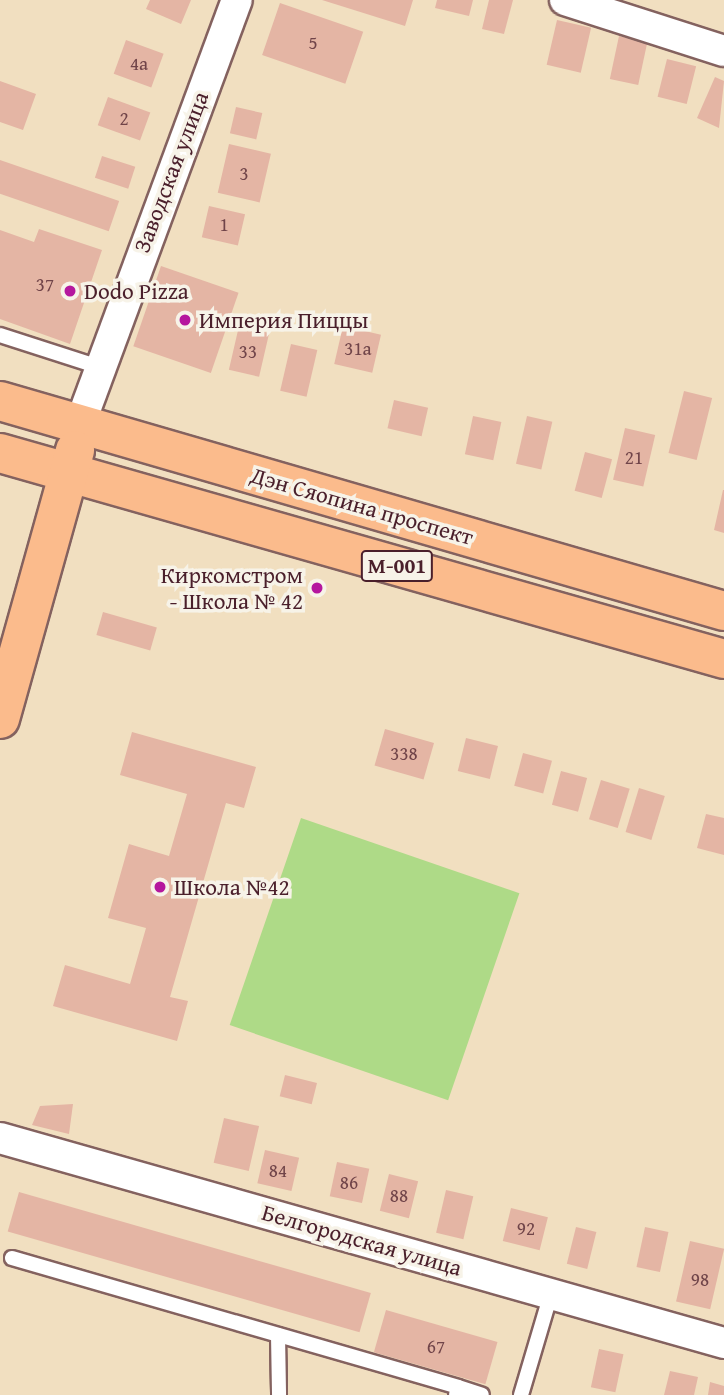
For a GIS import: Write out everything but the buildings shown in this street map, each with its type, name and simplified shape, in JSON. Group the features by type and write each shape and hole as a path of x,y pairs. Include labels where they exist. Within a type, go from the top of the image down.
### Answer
{"main road":[{"name":"Дэн Сяопина проспект","path":"0,401 724,611"},
{"path":"0,719 70,474 80,424"},
{"name":"M-001","path":"0,453 724,659"}],"street":[{"name":"Заводская улица","path":"80,424 96,366 237,0"},
{"path":"565,0 724,51"},
{"name":"Белгородская улица","path":"0,1138 724,1343"}],"lane":[{"path":"0,335 96,366"},
{"path":"12,1258 278,1335 457,1391 482,1395"},
{"path":"522,1395 551,1294"},
{"path":"278,1335 279,1395"}],"green space":[{"path":"301,818 519,893 448,1100 230,1025"}],"place":[{"name":"Dodo Pizza","path":"70,291"},
{"name":"Империя Пиццы","path":"185,320"},
{"name":"Киркомстром - Школа № 42","path":"317,588"},
{"name":"Школа №42","path":"160,887"}]}
